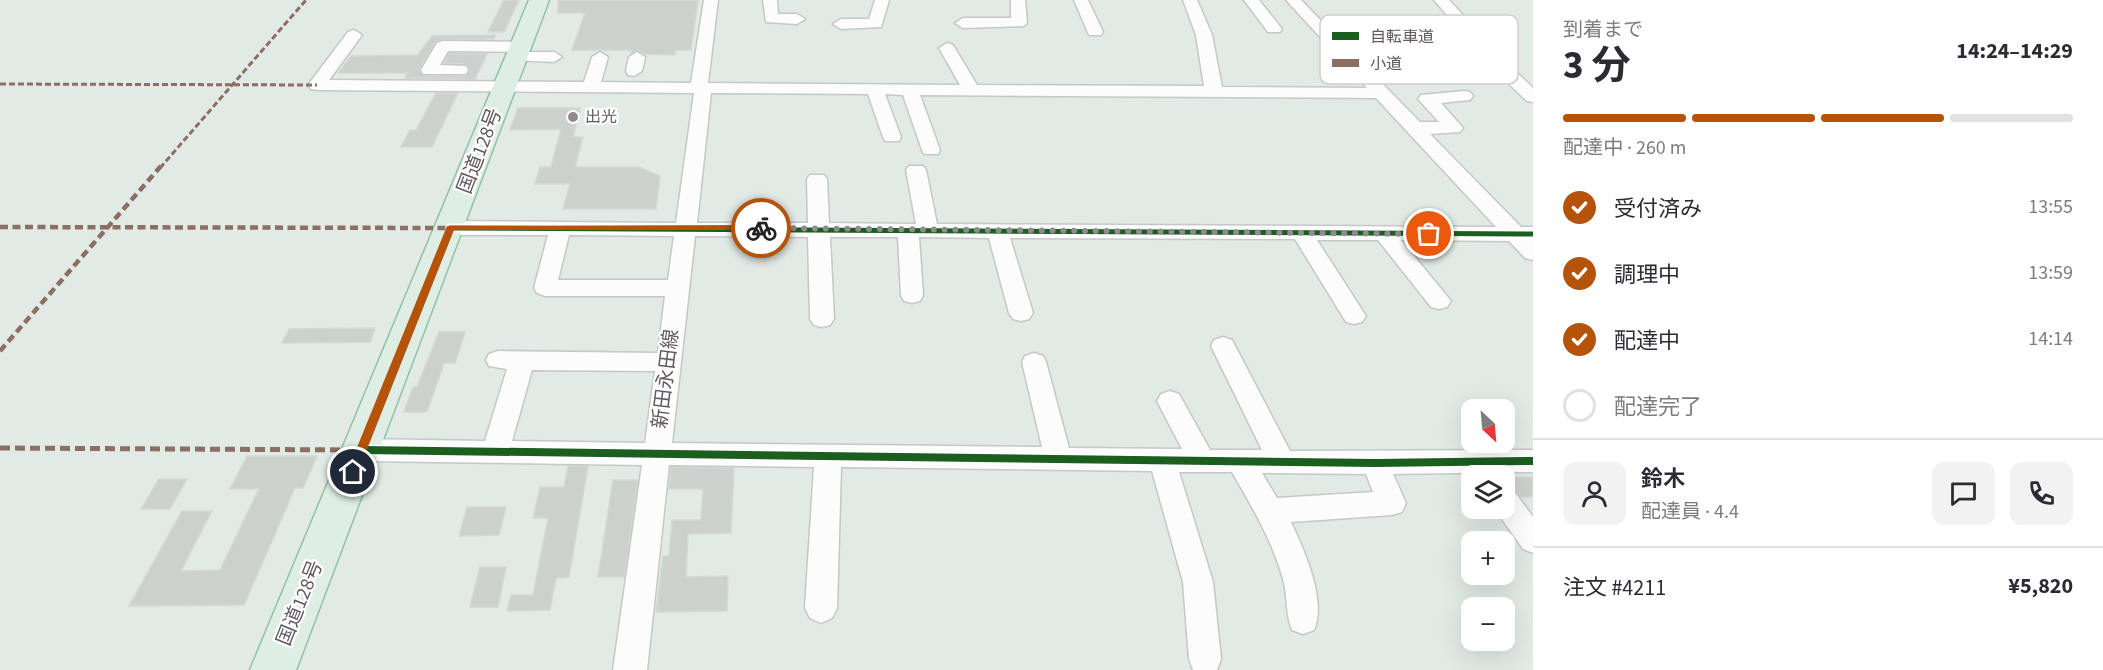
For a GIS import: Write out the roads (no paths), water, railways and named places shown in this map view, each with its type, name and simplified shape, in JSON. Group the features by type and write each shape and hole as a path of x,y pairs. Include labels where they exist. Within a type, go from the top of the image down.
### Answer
{"highway":[{"name":"国道128号","path":"273,670 539,0"}],"street":[{"name":"新田永田線","path":"630,670 686,227 711,0"},
{"path":"770,0 771,19 797,19"},
{"path":"841,24 876,24 882,0"},
{"path":"971,19 1019,23 1018,0"},
{"path":"1081,0 1095,32"},
{"path":"1190,0 1204,35 1214,92"},
{"path":"1251,0 1274,29"},
{"path":"1293,0 1320,29"},
{"path":"1441,0 1454,15"},
{"path":"354,35 317,85 513,65 554,57"},
{"path":"947,48 972,90"},
{"path":"591,87 600,57"},
{"path":"513,65 591,87 1382,93"},
{"path":"1518,83 1533,97"},
{"path":"1373,84 1414,128 1525,234 1533,253"},
{"path":"875,90 892,137"},
{"path":"910,90 931,150"},
{"path":"1414,128 1454,128 1427,99 1464,96"},
{"path":"912,295 917,229 916,170"},
{"path":"817,179 822,319"},
{"path":"561,227 544,288 678,288"},
{"path":"450,228 686,227 1525,234"},
{"path":"997,230 1021,313"},
{"path":"1302,233 1354,316"},
{"path":"1385,234 1439,301"},
{"path":"1223,346 1282,462"},
{"path":"495,452 510,360 668,362"},
{"path":"1034,362 1058,459"},
{"path":"1170,401 1202,461"},
{"path":"362,450 1375,463 1461,467"},
{"path":"821,608 828,457"},
{"path":"1162,460 1198,582 1205,659"},
{"path":"1240,461 1280,529 1299,581 1303,619"},
{"path":"1504,465 1533,461"},
{"path":"1270,511 1392,503 1375,463"},
{"path":"1515,515 1533,540"}],"place":[{"name":"出光","path":"573,117"}]}
